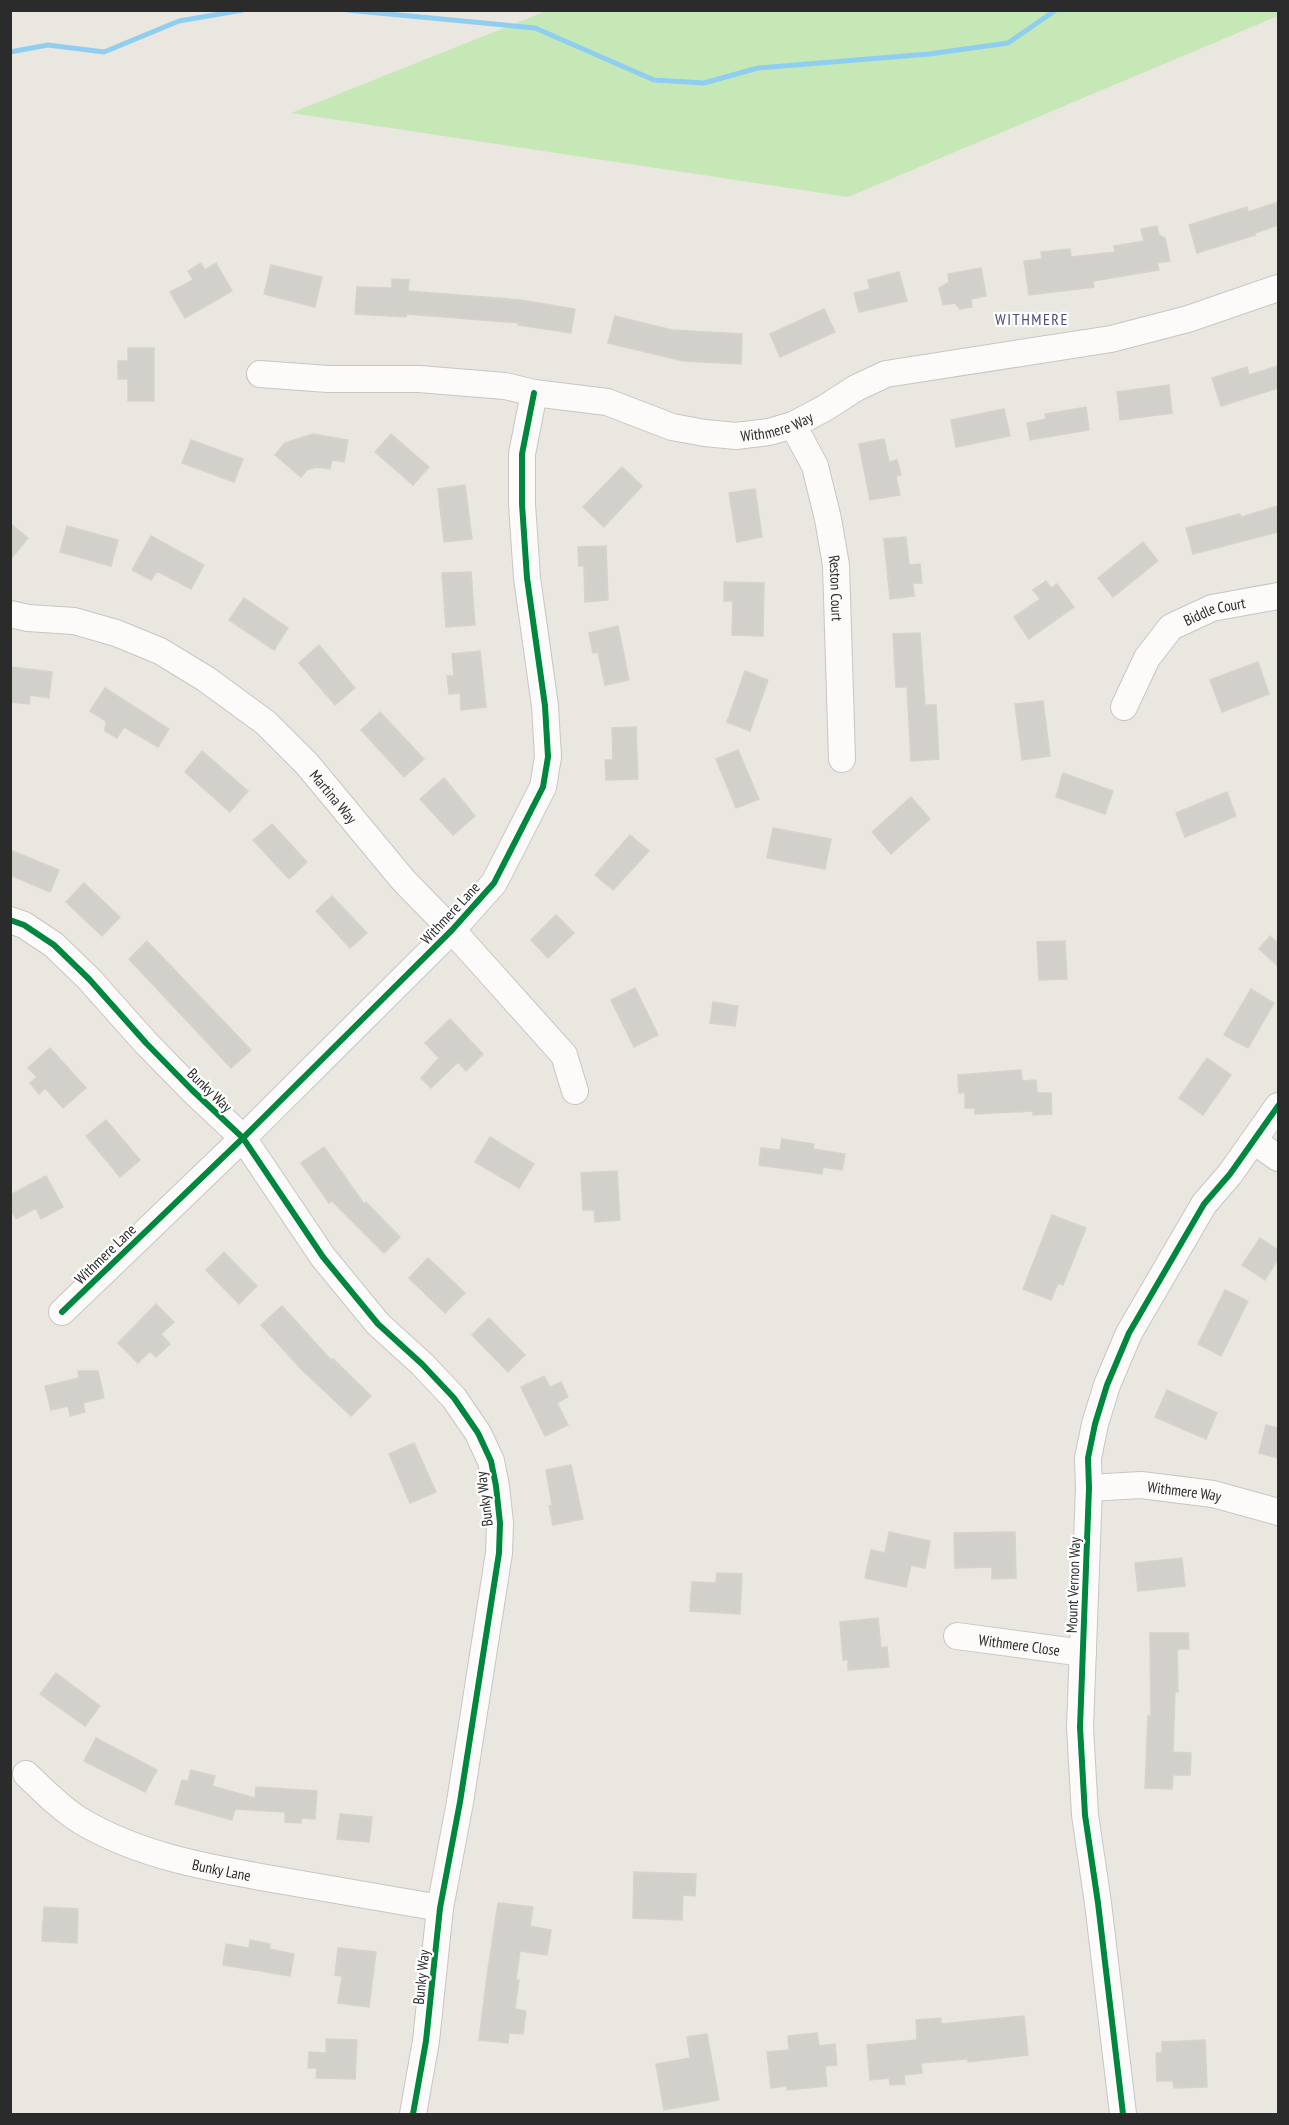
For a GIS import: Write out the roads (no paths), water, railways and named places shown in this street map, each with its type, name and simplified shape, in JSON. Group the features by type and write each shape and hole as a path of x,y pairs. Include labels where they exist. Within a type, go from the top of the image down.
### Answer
{"street":[{"name":"Withmere Way","path":"260,374 430,380 506,386 534,393 607,402 672,427 736,436 769,432 793,425 856,388 886,374 1112,339 1188,319 1278,288"},
{"name":"Withmere Lane","path":"62,1312 243,1138 452,930 494,883 543,787 548,757 545,706 527,578 522,504 522,454 534,393"},
{"name":"Reston Court","path":"793,425 815,466 828,519 836,566 842,759"},
{"name":"Biddle Court","path":"1125,707 1147,658 1171,627 1212,608 1278,596"},
{"name":"Martina Way","path":"10,614 28,618 74,621 116,633 160,651 206,679 266,723 307,764 404,880 564,1055 575,1091"},
{"name":"Bunky Way","path":"10,920 24,925 54,945 89,979 184,1083 243,1138 323,1257 378,1324 422,1364 454,1398 478,1433 491,1461 500,1523 499,1554 460,1802 440,1908 426,2041 413,2115"},
{"name":"Mount Vernon Way","path":"1123,2115 1098,1903 1085,1815 1080,1727 1089,1488 1088,1458 1107,1385 1129,1334 1204,1204 1230,1174 1278,1106"},
{"path":"1254,1141 1278,1158"},
{"name":"Withmere Way","path":"1089,1488 1141,1485 1213,1494 1278,1512"},
{"name":"Withmere Close","path":"957,1636 1083,1653"},
{"name":"Bunky Lane","path":"26,1773 54,1801 81,1821 122,1842 159,1856 199,1866 440,1908"}],"waterway":[{"path":"10,52 48,45 104,52 179,21 243,10"},
{"path":"347,10 535,28 654,80 704,83 758,68 929,54 1008,43 1056,10"}],"district":[{"name":"WITHMERE","path":"1032,319"}]}
